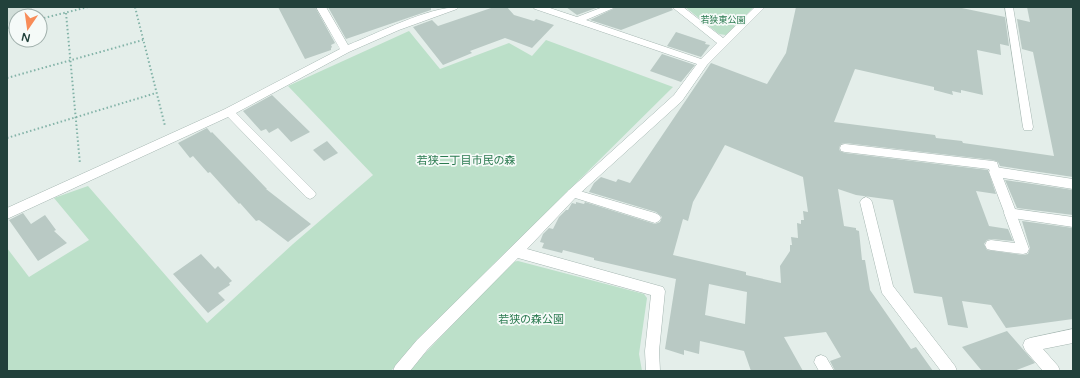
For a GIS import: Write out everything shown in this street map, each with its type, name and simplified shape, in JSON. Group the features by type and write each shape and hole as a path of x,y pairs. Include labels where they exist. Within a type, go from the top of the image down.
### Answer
{"street":[{"path":"321,7 346,50"},
{"path":"7,214 229,112 346,50 396,28 454,7"},
{"path":"538,7 703,63"},
{"path":"579,20 611,7"},
{"path":"676,7 723,43"},
{"path":"400,371 422,345 573,193 678,98 703,63 760,7"},
{"path":"229,112 310,194"},
{"path":"1073,184 995,172 1010,213 1073,222"},
{"path":"866,202 887,288 950,371"},
{"path":"516,252 658,290 652,350 653,371"},
{"path":"1053,371 1030,345 1073,336"}],"lane":[{"path":"1009,7 1028,127"},
{"path":"845,148 993,165 995,172"},
{"path":"573,193 655,218"},
{"path":"991,245 1023,249 1010,213"}],"path":[{"path":"48,17 88,7"},
{"path":"135,7 168,140"},
{"path":"66,13 80,167 85,178"},
{"path":"7,78 143,40"},
{"path":"7,138 156,93"}],"shaded area":[{"path":"7,7 32,7 8,8 7,24"}],"green space":[{"name":"若狭東公園","path":"685,7 754,7 726,35 719,34"},
{"name":"若狭二丁目市民の森","path":"409,31 440,69 509,43 532,56 546,40 673,87 436,322 391,371 7,371 7,248 29,277 89,240 54,198 88,186 207,323 293,244 373,175 288,86"},
{"name":"若狭の森公園","path":"518,261 644,294 647,298 639,354 642,371 408,371 512,262"}],"building":[{"path":"278,7 315,7 335,43 331,45 331,50 305,59"},
{"path":"328,7 431,7 431,10 346,39"},
{"path":"494,7 507,7 514,15 534,21 536,19 554,25 532,48 505,38 470,51 472,53 443,65 413,27 432,20 438,26"},
{"path":"566,7 599,7 577,15"},
{"path":"617,7 671,7 673,10 621,30 590,20"},
{"path":"796,7 957,7 1005,17 1009,46 1000,44 1001,55 977,50 983,95 961,90 961,93 952,91 953,95 934,90 934,87 855,69 834,122 935,135 936,138 962,141 963,143 1054,156 1033,52 1022,49 1017,19 1030,22 1027,7 1073,7 1073,177 1000,166 998,162 993,160 845,143 841,144 839,148 840,151 845,153 988,170 996,194 976,191 989,226 1008,229 1013,241 987,240 984,244 987,250 1023,255 1028,254 1030,248 1022,221 1073,228 1073,319 1006,328 991,305 962,301 968,328 948,325 942,297 914,293 893,200 856,195 838,189 844,226 856,228 856,230 859,231 862,260 865,260 870,290 911,349 916,347 933,371 835,371 830,361 841,357 826,332 784,337 803,371 751,371 744,351 700,341 699,354 684,350 684,355 665,349 676,279 594,260 594,258 563,250 562,253 542,248 544,243 540,242 543,234 549,228 553,229 559,217 566,210 568,210 572,203 576,204 576,202 584,204 585,202 655,224 660,222 662,217 656,212 589,192 594,183 601,177 616,182 618,179 630,183 711,63 767,84 786,53","holes":["725,145 803,177 808,212 803,211 804,220 801,220 801,224 797,223 798,238 791,237 792,245 790,245 790,251 780,266 781,283 746,275 746,272 673,255 683,219 688,221 693,202","709,284 747,292 745,324 705,315"]},
{"path":"676,32 706,42 705,44 710,45 701,57 667,46"},
{"path":"662,54 695,65 681,82 650,71"},
{"path":"272,95 310,132 291,142 278,128 269,133 266,129 261,131 243,111"},
{"path":"207,128 266,189 311,224 288,242 259,220 256,221 210,172 208,173 193,156 190,158 178,143"},
{"path":"327,141 338,153 324,161 313,150"},
{"path":"1005,180 1073,190 1073,215 1017,208"},
{"path":"23,213 31,224 45,215 56,230 54,231 67,243 38,261 9,220"},
{"path":"201,254 215,269 218,266 232,281 229,283 230,285 218,293 225,300 208,313 173,274"},
{"path":"1007,331 1035,363 1014,371 982,371 962,347"}]}
